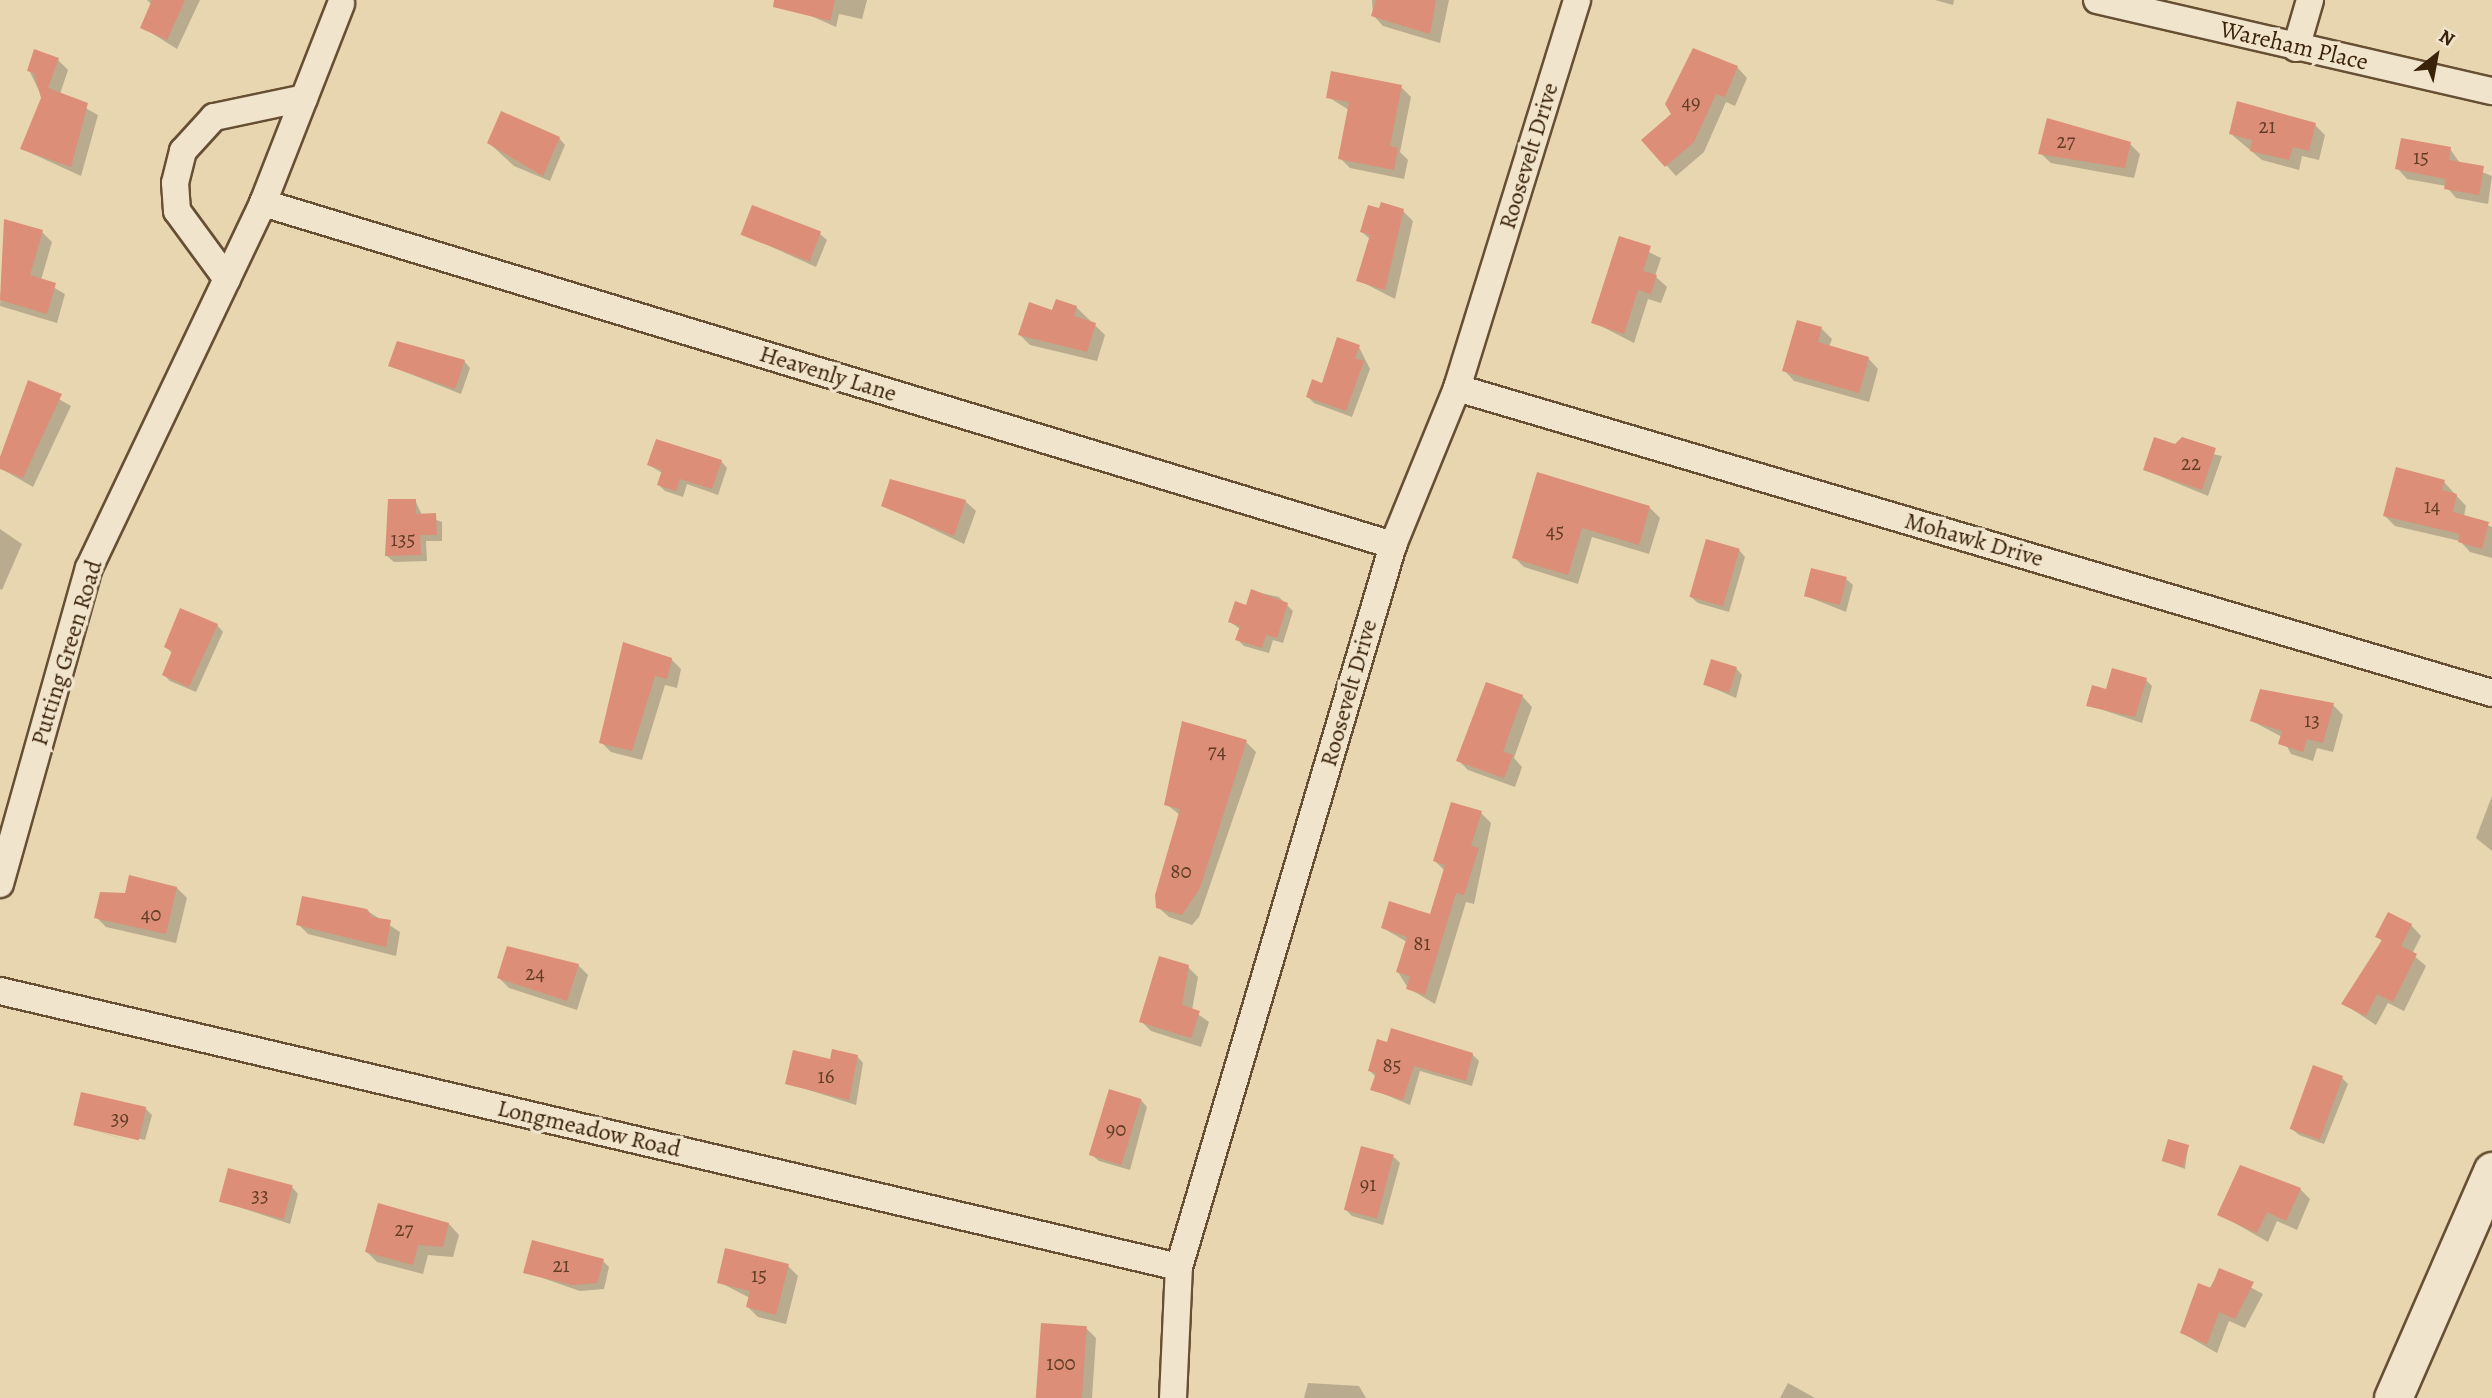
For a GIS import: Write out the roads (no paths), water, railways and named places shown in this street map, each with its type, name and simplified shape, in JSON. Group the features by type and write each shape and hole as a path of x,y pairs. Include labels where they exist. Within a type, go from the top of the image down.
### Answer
{"main road":[{"path":"2393,1398 2490,1179"}],"street":[{"name":"Roosevelt Drive","path":"1173,1398 1179,1267 1392,545 1457,388 1577,0"},
{"name":"Wareham Place","path":"2097,0 2492,91"},
{"path":"2296,48 2310,0"},
{"name":"Putting Green Road","path":"0,884 89,568 263,203 341,4"},
{"path":"227,279 177,211 175,183 183,151 214,117 304,98"},
{"name":"Heavenly Lane","path":"263,203 1392,545"},
{"name":"Mohawk Drive","path":"1457,388 2492,692"},
{"name":"Longmeadow Road","path":"0,991 1179,1267"}]}
